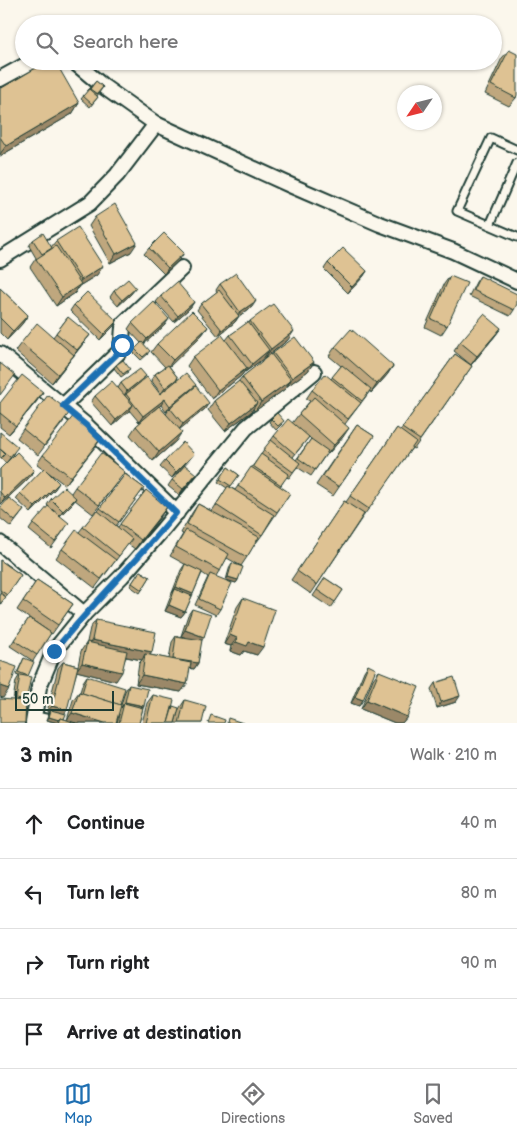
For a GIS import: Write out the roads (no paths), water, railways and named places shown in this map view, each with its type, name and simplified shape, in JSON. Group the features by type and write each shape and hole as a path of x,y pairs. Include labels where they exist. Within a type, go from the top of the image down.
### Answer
{"street":[{"path":"0,79 17,70"},
{"path":"84,70 156,124 292,186 380,224 453,251 517,281"},
{"path":"0,259 90,203 117,174 156,124"},
{"path":"63,406 119,352 122,345 121,332 124,323 182,268"},
{"path":"0,354 87,426 176,513"},
{"path":"53,723 34,721 39,686 54,651 84,614 122,576 246,428 314,372"},
{"path":"0,543 84,614"}],"lane":[{"path":"517,150 490,138 457,211 517,237"},
{"path":"490,225 517,163"}]}
